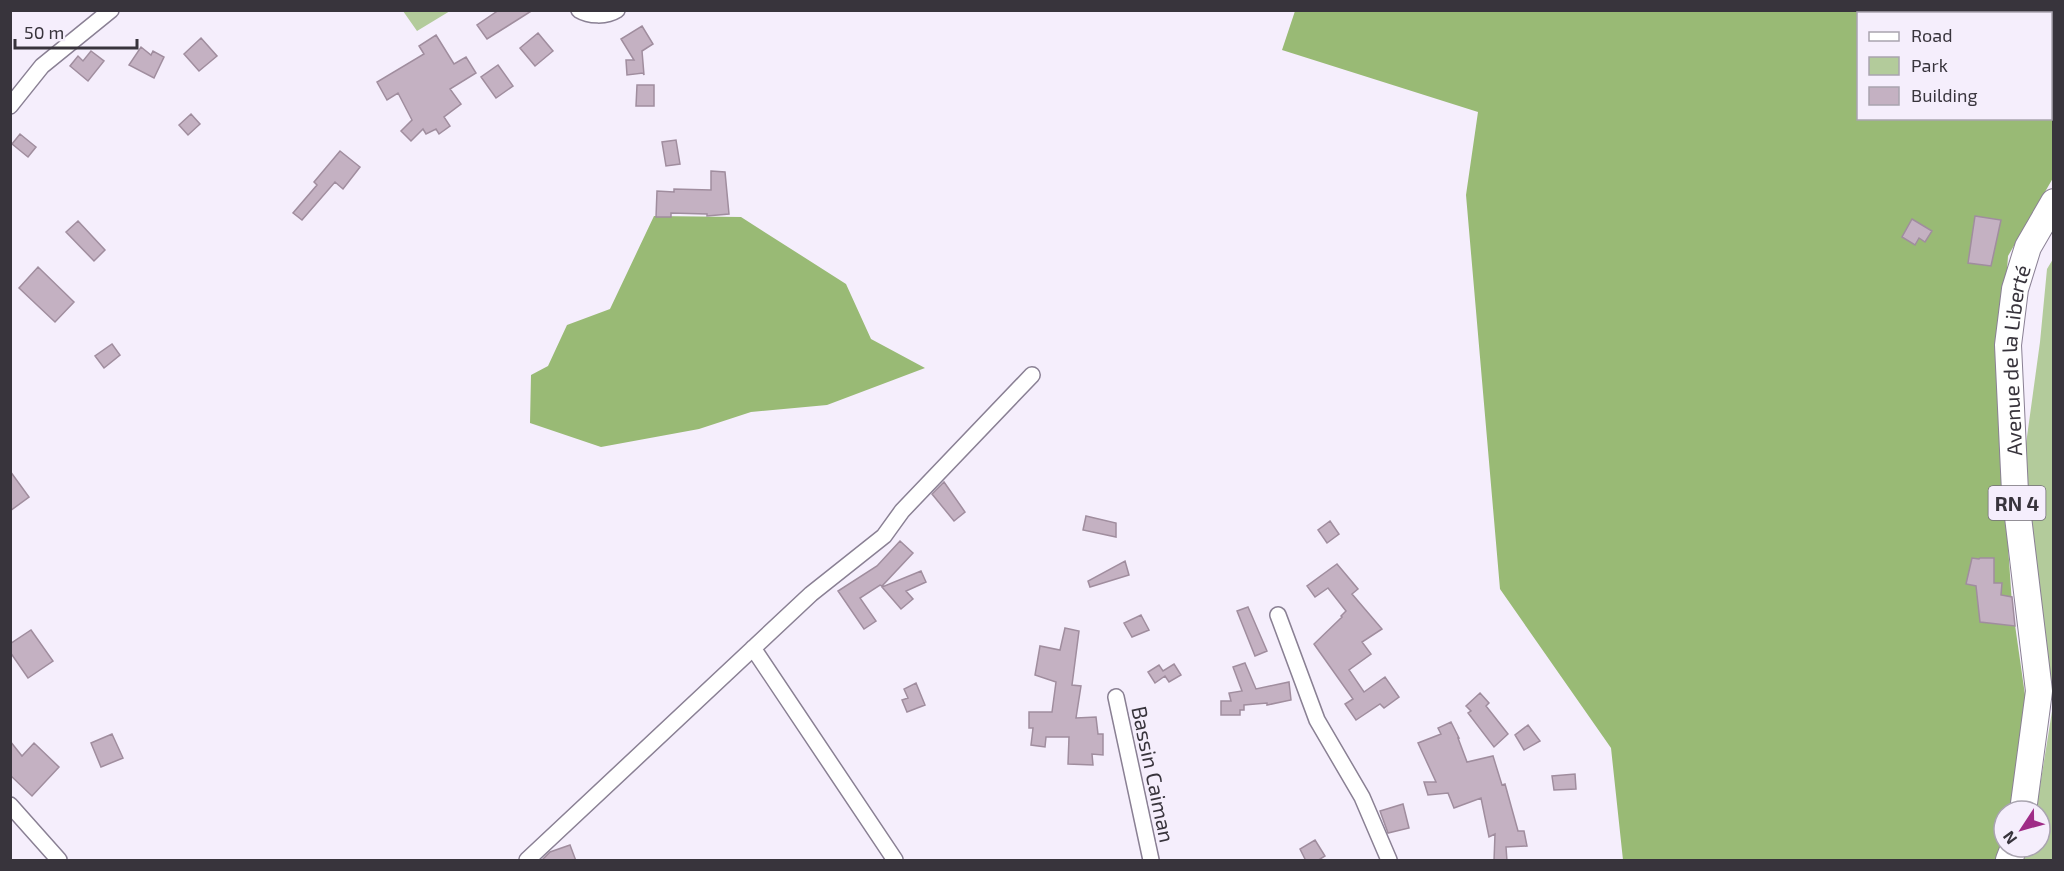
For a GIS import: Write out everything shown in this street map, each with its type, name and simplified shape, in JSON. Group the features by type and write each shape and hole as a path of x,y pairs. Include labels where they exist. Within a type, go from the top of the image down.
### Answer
{"main road":[{"name":"Avenue de la Liberté","path":"2025,799 2039,691 2015,492 2008,345 2015,289 2028,247 2054,202"}],"street":[{"path":"10,106 42,66 111,10"},
{"path":"579,10 587,15 612,14 617,10"},
{"path":"527,861 811,594 884,536 902,511 1032,375"},
{"path":"1278,615 1317,720 1362,797 1389,861"},
{"path":"753,648 895,861"},
{"name":"Bassin Caiman","path":"1116,697 1151,861"},
{"path":"10,805 59,861"}],"green space":[{"path":"403,11 450,11 417,31"},
{"path":"1295,11 1920,12 1857,12 1857,120 2052,120 2053,44 2053,178 2008,256 1998,400 2012,604 2025,695 2014,799 1992,799 1992,859 1998,860 1623,860 1611,748 1500,589 1466,195 1478,112 1282,50"},
{"path":"654,216 741,217 846,284 871,339 925,368 827,405 751,412 699,429 601,447 530,423 531,375 548,366 567,325 610,309"},
{"path":"2053,259 2053,705 2022,473 2040,342 2047,269"},
{"path":"2053,705 2053,860 2021,860 2052,859 2052,799 2038,799"}],"building":[{"path":"499,10 533,10 487,39 477,25"},
{"path":"642,26 653,44 642,51 644,75 643,73 627,75 626,60 634,60 621,39"},
{"path":"538,33 553,51 535,66 520,48"},
{"path":"436,35 454,64 466,57 476,73 450,89 461,104 444,117 450,126 439,134 436,129 426,134 423,129 411,141 401,131 412,120 398,93 387,100 377,82 424,54 419,46"},
{"path":"201,38 217,56 199,71 184,54"},
{"path":"141,47 151,55 153,51 164,57 154,78 129,65"},
{"path":"91,51 104,61 88,81 70,66 78,56 83,61"},
{"path":"498,65 513,86 496,98 481,77"},
{"path":"637,85 654,85 654,106 636,106"},
{"path":"191,114 200,124 188,135 179,125"},
{"path":"20,134 36,147 28,157 12,144"},
{"path":"676,140 680,164 666,166 662,142"},
{"path":"340,151 360,167 343,189 335,182 302,220 293,213 317,185 314,182"},
{"path":"711,171 725,172 729,214 707,216 707,214 671,213 671,217 656,217 657,191 711,190"},
{"path":"1975,216 2001,220 1991,266 1968,263"},
{"path":"1912,219 1932,231 1925,242 1919,238 1915,245 1902,237"},
{"path":"78,221 105,250 94,261 66,232"},
{"path":"38,267 74,302 55,322 19,288"},
{"path":"112,344 120,355 104,368 95,356"},
{"path":"10,471 29,497 10,511"},
{"path":"944,482 965,512 954,521 932,494"},
{"path":"1086,516 1116,523 1116,537 1083,530"},
{"path":"1330,521 1339,534 1327,543 1318,530"},
{"path":"900,541 913,553 882,586 880,585 860,598 876,621 864,629 838,591 877,566"},
{"path":"1972,558 1994,558 1994,583 2002,583 2001,595 2012,597 2015,626 1980,622 1976,586 1966,584"},
{"path":"1125,561 1129,575 1090,587 1088,581"},
{"path":"1337,564 1358,589 1352,594 1382,629 1362,642 1371,654 1349,670 1364,692 1385,677 1399,697 1384,708 1380,704 1356,720 1345,704 1353,699 1314,644 1346,611 1328,588 1315,597 1307,586"},
{"path":"921,571 926,582 906,591 913,599 901,609 882,587"},
{"path":"1248,607 1267,651 1255,656 1237,611"},
{"path":"1141,615 1149,630 1132,637 1124,623"},
{"path":"1065,628 1079,631 1072,685 1081,686 1076,718 1096,717 1098,734 1103,734 1103,755 1092,754 1093,765 1068,764 1069,737 1046,737 1045,747 1031,745 1033,728 1029,728 1029,712 1052,712 1056,682 1035,675 1040,646 1060,650"},
{"path":"31,630 53,661 28,678 10,652 10,644"},
{"path":"1245,663 1256,689 1289,682 1291,700 1267,705 1267,703 1244,705 1244,710 1240,710 1240,715 1221,715 1221,701 1231,701 1229,693 1242,691 1233,667"},
{"path":"1174,664 1181,675 1169,682 1165,676 1155,683 1148,672 1159,665 1163,671"},
{"path":"916,683 925,705 907,712 902,700 908,698 904,689"},
{"path":"1480,693 1489,703 1486,706 1508,734 1494,747 1468,713 1471,711 1466,706"},
{"path":"1451,722 1467,762 1493,756 1502,785 1505,784 1518,831 1524,831 1527,846 1506,847 1507,861 1494,861 1495,834 1489,837 1481,798 1454,808 1448,793 1428,795 1424,782 1436,782 1418,743 1441,734 1438,728"},
{"path":"1528,725 1540,741 1524,750 1515,735"},
{"path":"112,734 123,758 101,767 91,743"},
{"path":"10,741 22,756 34,743 59,767 32,796 10,775"},
{"path":"1575,774 1576,789 1554,790 1552,776"},
{"path":"1403,804 1409,828 1388,833 1380,811"},
{"path":"1315,840 1325,856 1317,861 1306,861 1300,849"},
{"path":"570,845 576,861 541,861 550,852"}]}
